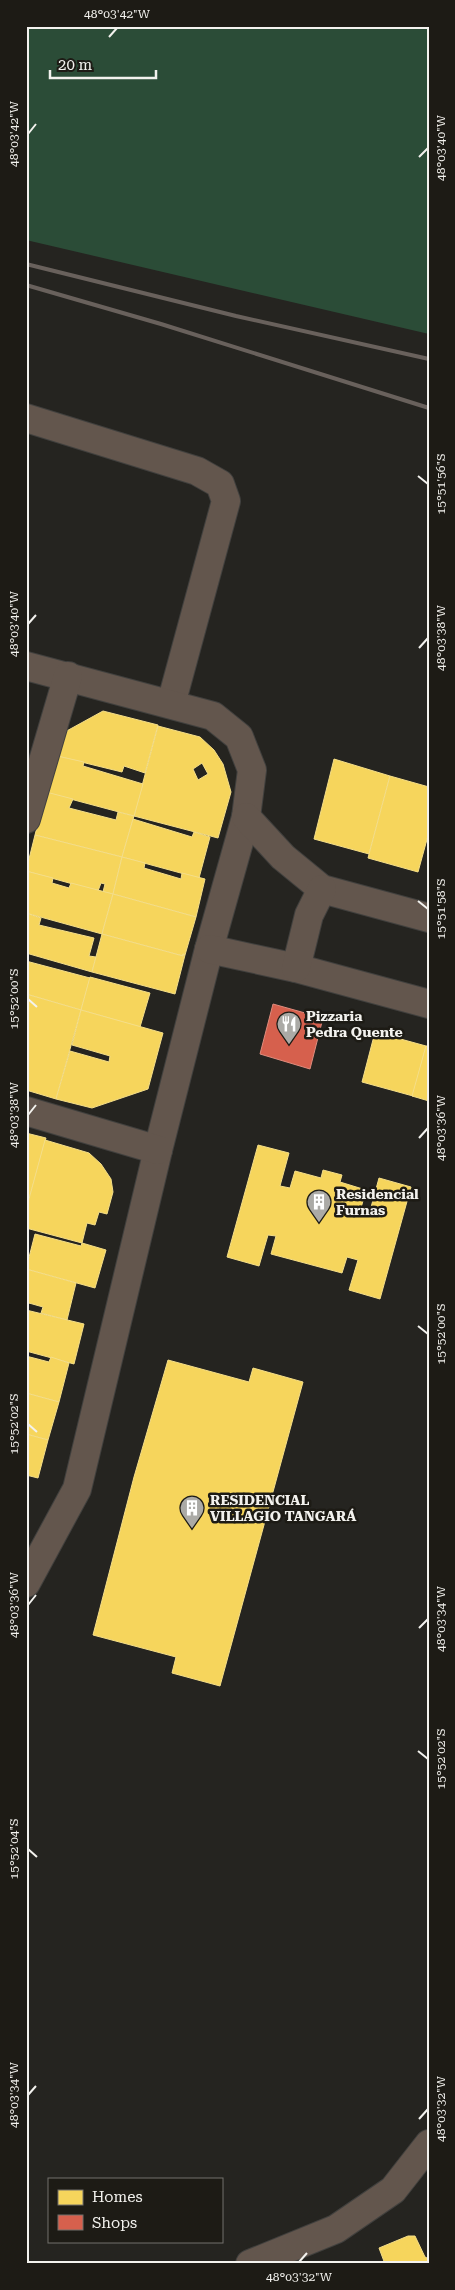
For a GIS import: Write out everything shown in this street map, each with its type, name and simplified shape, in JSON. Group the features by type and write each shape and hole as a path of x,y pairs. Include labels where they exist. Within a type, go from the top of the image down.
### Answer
{"street":[{"path":"26,418 197,471 220,484 226,501 171,704"},
{"path":"26,666 213,716 238,737 252,770 246,816 209,949 158,1150 77,1489 26,1583"},
{"path":"26,819 68,676"},
{"path":"246,816 283,857 322,889 429,918"},
{"path":"296,968 309,915 322,889"},
{"path":"209,949 296,968 429,1004"},
{"path":"26,1111 158,1150"},
{"path":"250,2264 336,2229 392,2190 429,2144"}],"green space":[{"path":"26,26 429,26 429,334 26,240"}],"building: Homes":[{"path":"103,711 158,725 145,773 124,766 122,772 57,756 63,733"},
{"path":"158,726 200,737 214,750 223,764 231,792 218,838 134,816","holes":["202,763 208,774 198,780 193,769"]},
{"path":"57,756 84,762 83,766 143,784 134,816 48,793"},
{"path":"334,759 390,776 369,854 314,839"},
{"path":"390,776 429,787 429,832 418,872 368,858"},
{"path":"46,792 73,799 69,808 116,820 118,812 134,816 122,857 35,835"},
{"path":"133,819 192,837 194,832 210,837 199,878 122,857"},
{"path":"35,835 122,857 113,894 103,892 105,884 101,883 98,891 26,871"},
{"path":"122,857 145,863 144,868 181,879 182,873 205,879 196,917 113,894"},
{"path":"26,871 53,878 52,883 69,888 71,883 113,894 102,934 26,913"},
{"path":"113,894 196,917 185,955 102,934"},
{"path":"26,913 41,918 39,925 94,938 89,956 96,957 92,972 26,953"},
{"path":"102,934 185,955 175,994 92,972"},
{"path":"26,961 90,978 81,1010 26,994"},
{"path":"90,977 150,993 140,1027 81,1010"},
{"path":"26,994 81,1010 56,1099 26,1090"},
{"path":"81,1010 163,1033 148,1089 92,1108 56,1099 70,1051 109,1062 110,1056 72,1045"},
{"path":"375,1032 426,1046 413,1096 362,1082"},
{"path":"426,1046 429,1046 429,1101 412,1096"},
{"path":"26,1133 46,1138 26,1210"},
{"path":"45,1140 89,1153 101,1164 111,1179 113,1192 107,1214 99,1212 95,1225 87,1223 82,1243 26,1228 26,1210"},
{"name":"Residencial Furnas","path":"258,1145 289,1153 280,1186 290,1188 295,1171 321,1178 323,1170 342,1175 340,1182 366,1190 361,1208 370,1211 379,1178 411,1187 380,1299 349,1290 358,1260 347,1257 342,1273 271,1254 276,1236 268,1235 259,1266 227,1257"},
{"path":"35,1234 81,1246 82,1243 106,1250 95,1288 26,1269"},
{"path":"26,1269 76,1283 67,1320 41,1313 43,1307 29,1303 26,1310"},
{"path":"26,1310 84,1324 74,1364 26,1351"},
{"path":"26,1356 49,1362 51,1357 69,1363 59,1402 26,1393"},
{"name":"RESIDENCIAL VILLAGIO TANGARÁ","path":"168,1360 249,1382 253,1368 303,1382 220,1686 172,1673 176,1657 93,1635 134,1477"},
{"path":"26,1393 59,1402 48,1440 26,1434"},
{"path":"26,1434 48,1440 38,1478 26,1475"},
{"path":"408,2236 415,2236 425,2257 429,2259 429,2264 385,2264 379,2248"}],"building: Shops":[{"name":"Pizzaria Pedra Quente","path":"273,1004 323,1018 310,1069 260,1054"}],"railway":[{"path":"26,264 236,316 429,359"},
{"path":"26,285 161,324 429,408"}],"place":[{"name":"Pizzaria Pedra Quente","path":"289,1045"},
{"name":"Residencial Furnas","path":"319,1223"},
{"name":"RESIDENCIAL VILLAGIO TANGARÁ","path":"192,1529"}]}
